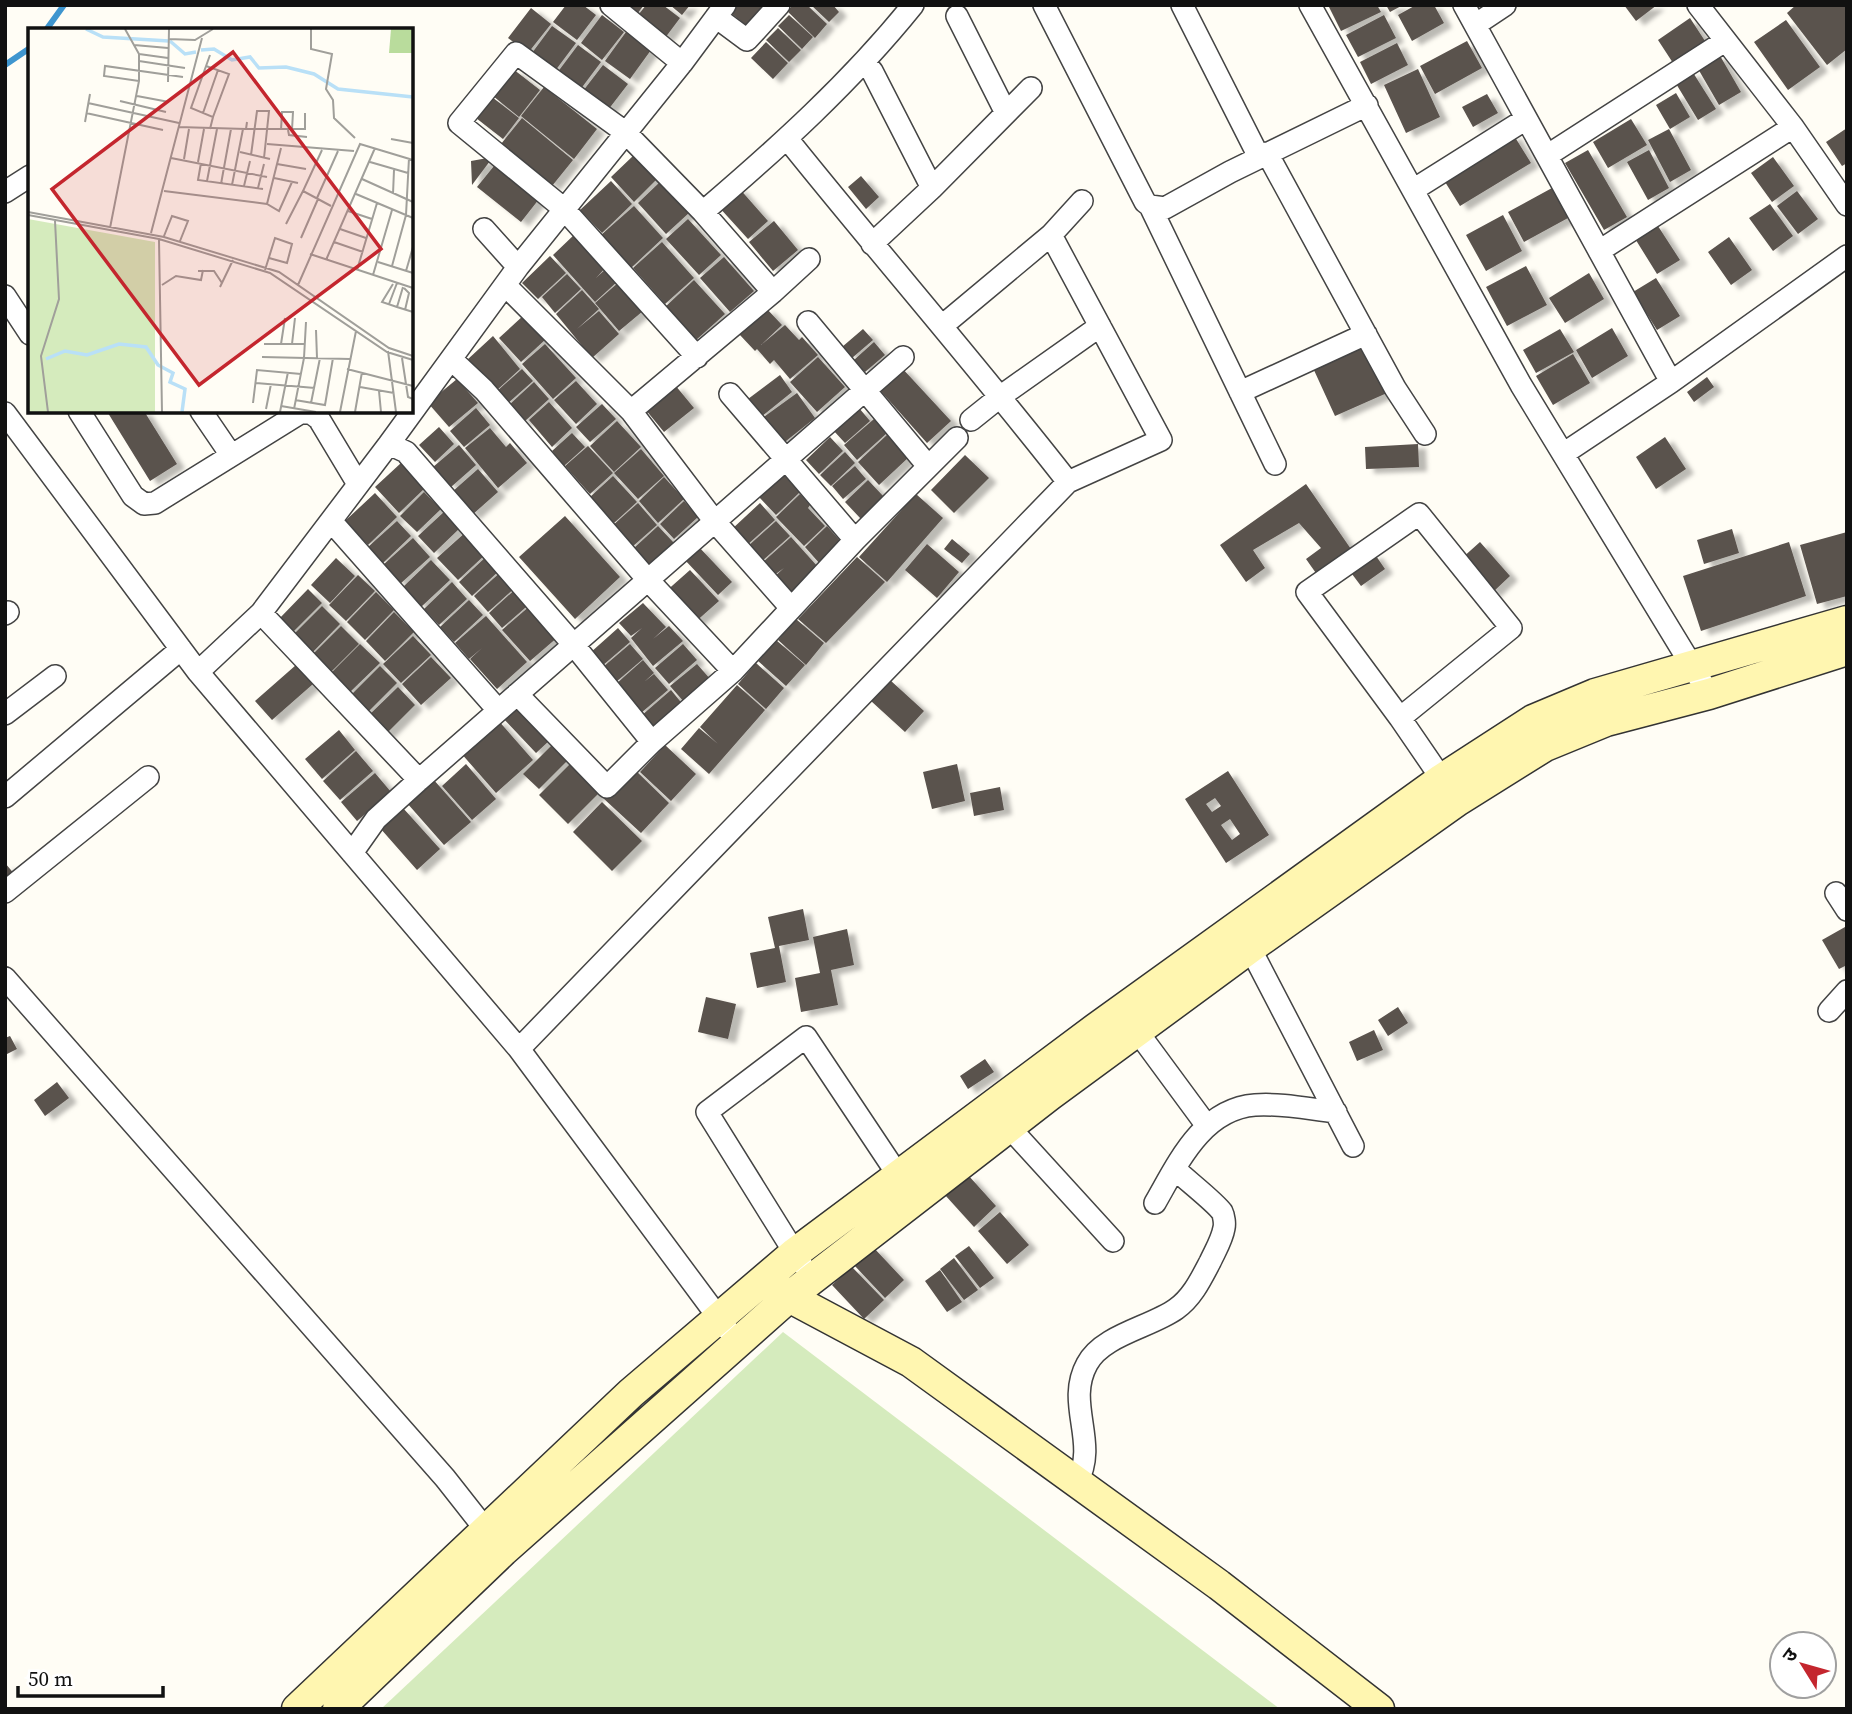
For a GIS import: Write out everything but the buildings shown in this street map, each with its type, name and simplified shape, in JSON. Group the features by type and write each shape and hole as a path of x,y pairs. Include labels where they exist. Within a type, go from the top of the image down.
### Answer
{"street":[{"path":"611,5 682,63"},
{"path":"413,411 563,208 682,63 720,11 747,40 779,5"},
{"path":"703,212 786,141 885,40 913,5"},
{"path":"1044,5 1145,202 1150,206 1275,464"},
{"path":"1182,5 1263,155 1424,435"},
{"path":"1310,5 1521,385 1709,694"},
{"path":"1464,5 1671,382"},
{"path":"1475,25 1505,5"},
{"path":"1698,5 1793,127 1847,205"},
{"path":"957,16 1006,113"},
{"path":"1548,155 1725,41"},
{"path":"697,357 563,208 459,122 516,53 625,132 703,212 773,292"},
{"path":"872,71 932,188"},
{"path":"872,244 1031,88"},
{"path":"1150,206 1165,208 1263,155 1367,105"},
{"path":"1413,190 1526,119"},
{"path":"1599,251 1793,127"},
{"path":"793,146 1001,396 1068,482"},
{"path":"5,192 28,177"},
{"path":"942,326 1051,235 1082,201"},
{"path":"484,229 518,267"},
{"path":"519,1049 1068,482 1161,440 1051,235"},
{"path":"1563,454 1671,382 1847,256"},
{"path":"631,411 808,260"},
{"path":"505,285 631,411 716,523 791,608"},
{"path":"5,296 28,331"},
{"path":"808,322 928,466"},
{"path":"971,420 1100,326"},
{"path":"1240,392 1366,334"},
{"path":"352,853 376,819 419,780 903,357"},
{"path":"451,359 484,390 649,580 733,671"},
{"path":"730,394 855,540"},
{"path":"80,413 134,496 144,504 155,503 298,413"},
{"path":"202,413 231,455"},
{"path":"306,413 319,419 358,484"},
{"path":"198,672 261,613 412,413"},
{"path":"5,414 198,672 519,1049 737,1342"},
{"path":"517,694 607,787 652,742 733,671 855,540 957,438"},
{"path":"390,443 406,452 573,644 652,742"},
{"path":"1400,718 1511,628 1419,514 1307,592 1400,718 1449,790"},
{"path":"331,521 498,710"},
{"path":"261,613 419,780"},
{"path":"338,1709 631,1393 795,1253 1095,1029 1322,881 1449,790 1533,720 1595,694 1847,621"},
{"path":"5,797 181,649"},
{"path":"1449,790 1606,721 1709,694 1847,650"},
{"path":"5,714 55,676"},
{"path":"5,892 148,777"},
{"path":"297,1709 494,1540 800,1289 1009,1127 1250,948 1322,881"},
{"path":"1250,948 1353,1146"},
{"path":"5,978 445,1478 494,1540"},
{"path":"1829,1011 1847,991"},
{"path":"1137,1031 1207,1126"},
{"path":"800,1289 795,1253 708,1112 806,1037 898,1175"},
{"path":"1154,1203 1189,1145 1207,1126 1232,1111 1252,1105 1336,1112"},
{"path":"1009,1127 1113,1241"},
{"path":"1077,1482 1086,1461 1078,1399 1080,1377 1088,1360 1114,1339 1156,1322 1179,1307 1195,1290 1218,1247 1224,1226 1223,1213 1175,1169"},
{"path":"767,1277 800,1289 911,1362 1219,1585 1380,1709"}],"green space":[{"path":"783,1332 1280,1709 381,1709"}],"waterway":[{"path":"47,28 64,5"},
{"path":"5,65 28,49"}]}
